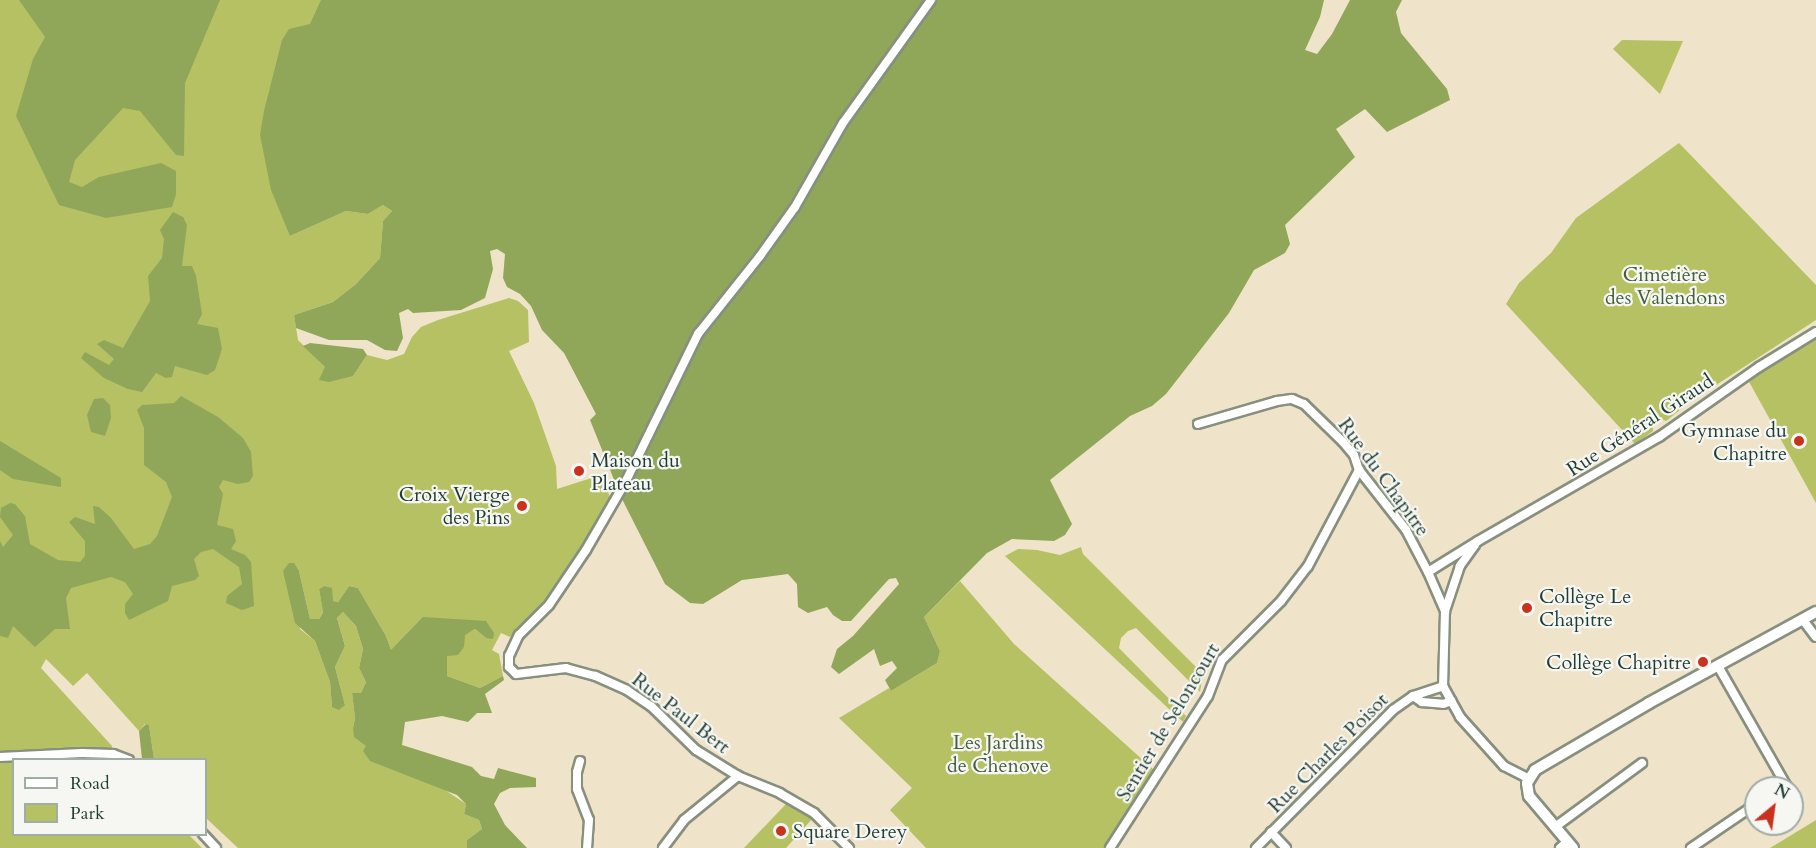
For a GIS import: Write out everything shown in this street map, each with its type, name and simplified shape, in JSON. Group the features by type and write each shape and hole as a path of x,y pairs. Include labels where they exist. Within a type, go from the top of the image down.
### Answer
{"street":[{"name":"Rue Paul Bert","path":"849,848 806,808 738,776 696,750 652,707 627,690 595,676 566,668 513,673 509,667 509,656 516,640 562,589 617,496 698,334 760,256 795,207 843,123 931,0"},
{"name":"Rue Général Giraud","path":"1428,572 1659,437 1759,367 1816,332"},
{"name":"Rue du Chapitre","path":"1198,424 1292,399 1304,404 1354,455 1359,470 1406,530 1445,611"},
{"name":"Sentier de Seloncourt","path":"1110,848 1208,696 1222,660 1281,601 1308,566 1359,470"},
{"name":"Rue Général Giraud","path":"1443,686 1445,611 1461,566 1478,541"},
{"path":"1567,846 1529,796 1526,789 1528,778 1545,763 1816,612"},
{"path":"1803,620 1816,637"},
{"path":"1718,666 1779,776"},
{"name":"Rue Charles Poisot","path":"1256,848 1393,710 1413,696 1443,686"},
{"path":"1443,686 1460,717 1504,766 1528,778"},
{"path":"1413,696 1422,702 1443,704 1452,701"},
{"path":"0,757 82,753 113,754 126,758"},
{"path":"580,761 577,772 577,789 589,820 587,848"},
{"path":"1554,827 1642,764"},
{"path":"663,848 684,820 738,776"},
{"path":"1691,848 1744,812"},
{"path":"1271,832 1286,848"},
{"path":"205,836 216,848"}],"green space":[{"path":"0,0 322,0 290,236 346,211 368,214 383,205 392,211 383,221 380,258 356,284 333,302 294,315 298,340 325,367 353,376 367,355 387,360 404,354 412,337 421,327 509,298 518,301 528,310 529,342 509,351 534,403 556,466 557,489 601,475 610,497 563,580 510,637 501,633 492,650 499,654 503,676 480,688 447,676 447,656 464,647 464,635 475,629 486,638 486,621 391,650 386,636 358,588 349,586 338,602 333,601 324,586 319,589 323,611 319,619 310,619 299,571 300,629 315,641 330,682 332,707 345,705 335,667 345,646 337,618 343,612 356,626 363,649 359,668 366,682 361,693 352,693 355,718 353,728 466,804 464,814 479,820 482,829 467,840 467,848 238,848 207,819 207,758 154,758 149,725 145,724 139,731 87,673 73,686 46,659 41,668 112,746 113,758 12,758 12,836 190,836 202,848 0,848"},
{"path":"19,0 220,0 185,83 184,156 176,155 140,111 123,108 75,160 69,182 82,187 99,177 161,163 176,171 176,194 172,207 106,218 59,205 16,116 33,59 45,37"},
{"path":"321,0 1324,0 1320,17 1305,50 1317,54 1332,34 1350,0 1402,0 1396,12 1401,33 1447,89 1450,100 1387,132 1365,109 1336,129 1355,157 1285,225 1290,244 1285,253 1254,270 1229,313 1166,394 1152,406 1130,416 1050,480 1072,524 1065,535 1054,541 1012,539 987,553 924,617 940,651 937,663 891,691 885,680 897,668 892,661 880,666 874,649 839,674 831,667 837,649 853,636 899,584 896,578 889,579 851,621 842,621 827,607 808,613 798,607 797,584 788,574 742,580 703,604 690,603 665,584 621,497 590,420 596,414 564,353 542,330 531,306 520,294 507,287 503,278 505,254 497,249 490,251 493,269 485,298 461,310 413,313 408,309 399,313 403,338 397,351 385,350 367,340 329,340 296,328 294,315 333,302 356,284 380,258 383,221 392,211 383,205 368,214 346,211 290,236 271,190 260,135 282,40 289,29 310,24"},
{"path":"1622,40 1683,41 1660,94 1613,49"},
{"name":"Cimetière des Valendons","path":"1679,143 1816,285 1816,320 1713,387 1711,385 1666,421 1661,419 1653,426 1653,431 1635,444 1506,304 1519,283 1551,253 1576,218"},
{"path":"173,212 183,217 187,225 182,266 192,266 196,276 202,314 197,324 218,328 222,349 215,370 207,375 175,366 172,377 166,378 156,373 142,392 128,389 104,378 81,358 85,352 109,365 114,359 97,344 104,340 123,348 150,301 148,276 162,258 164,239 160,230"},
{"name":"Gymnase du Chapitre","path":"1816,339 1816,503 1747,378"},
{"path":"310,343 363,349 367,355 353,376 329,382 319,380 325,367 303,346"},
{"path":"181,396 218,417 243,438 251,452 253,476 249,482 238,484 223,480 219,487 223,494 217,525 233,529 236,541 231,549 245,555 251,562 254,606 242,610 226,603 227,596 242,584 239,567 213,549 201,552 194,559 199,576 195,580 172,586 168,601 129,620 125,613 125,604 133,594 125,582 111,577 71,588 66,598 70,629 55,629 35,647 13,626 8,638 0,636 0,541 3,547 13,535 0,517 1,508 10,503 15,504 25,516 30,544 58,560 80,562 85,556 85,541 69,522 75,517 95,524 93,506 99,507 111,518 134,549 150,544 157,536 172,497 166,482 144,465 144,428 137,410 142,405 174,403"},
{"path":"103,398 110,405 111,418 105,436 91,432 87,415 94,399"},
{"path":"0,441 61,478 61,487 13,479 0,470"},
{"path":"1081,547 1083,554 1203,674 1200,692 1136,628 1128,631 1121,638 1119,648 1186,716 1183,722 1005,556 1018,549 1060,555"},
{"path":"289,563 294,563 299,571 310,619 319,619 323,612 319,589 324,586 332,588 333,601 338,602 349,586 358,588 386,636 391,650 423,617 486,621 494,633 493,639 486,638 475,629 465,635 464,647 458,655 447,656 447,676 480,688 503,676 504,680 485,694 492,713 477,713 468,722 442,716 405,722 402,745 472,767 481,776 494,779 498,768 536,778 536,787 510,788 500,793 494,804 505,825 527,848 467,848 467,840 482,829 479,820 464,814 466,804 457,795 370,761 363,751 366,746 354,737 353,728 355,718 352,693 361,693 366,682 359,668 363,649 356,626 343,612 337,618 345,646 335,667 345,705 339,710 332,707 330,682 315,641 295,623 283,571"},
{"name":"Les Jardins de Chenove","path":"960,581 1014,644 1154,770 1104,848 926,848 890,810 912,788 839,718 889,688 891,691 937,663 940,651 924,617"},
{"path":"146,724 149,725 154,758 142,758 139,731"},
{"name":"Square Derey","path":"786,804 812,819 786,848 744,848"},
{"path":"1816,820 1816,848 1770,848 1790,836 1804,836 1804,827"}],"place":[{"name":"Gymnase du Chapitre","path":"1799,441"},
{"name":"Maison du Plateau","path":"579,471"},
{"name":"Croix Vierge des Pins","path":"522,506"},
{"name":"Collège Le Chapitre","path":"1527,608"},
{"name":"Collège Chapitre","path":"1703,662"},
{"name":"Square Derey","path":"781,831"}]}
